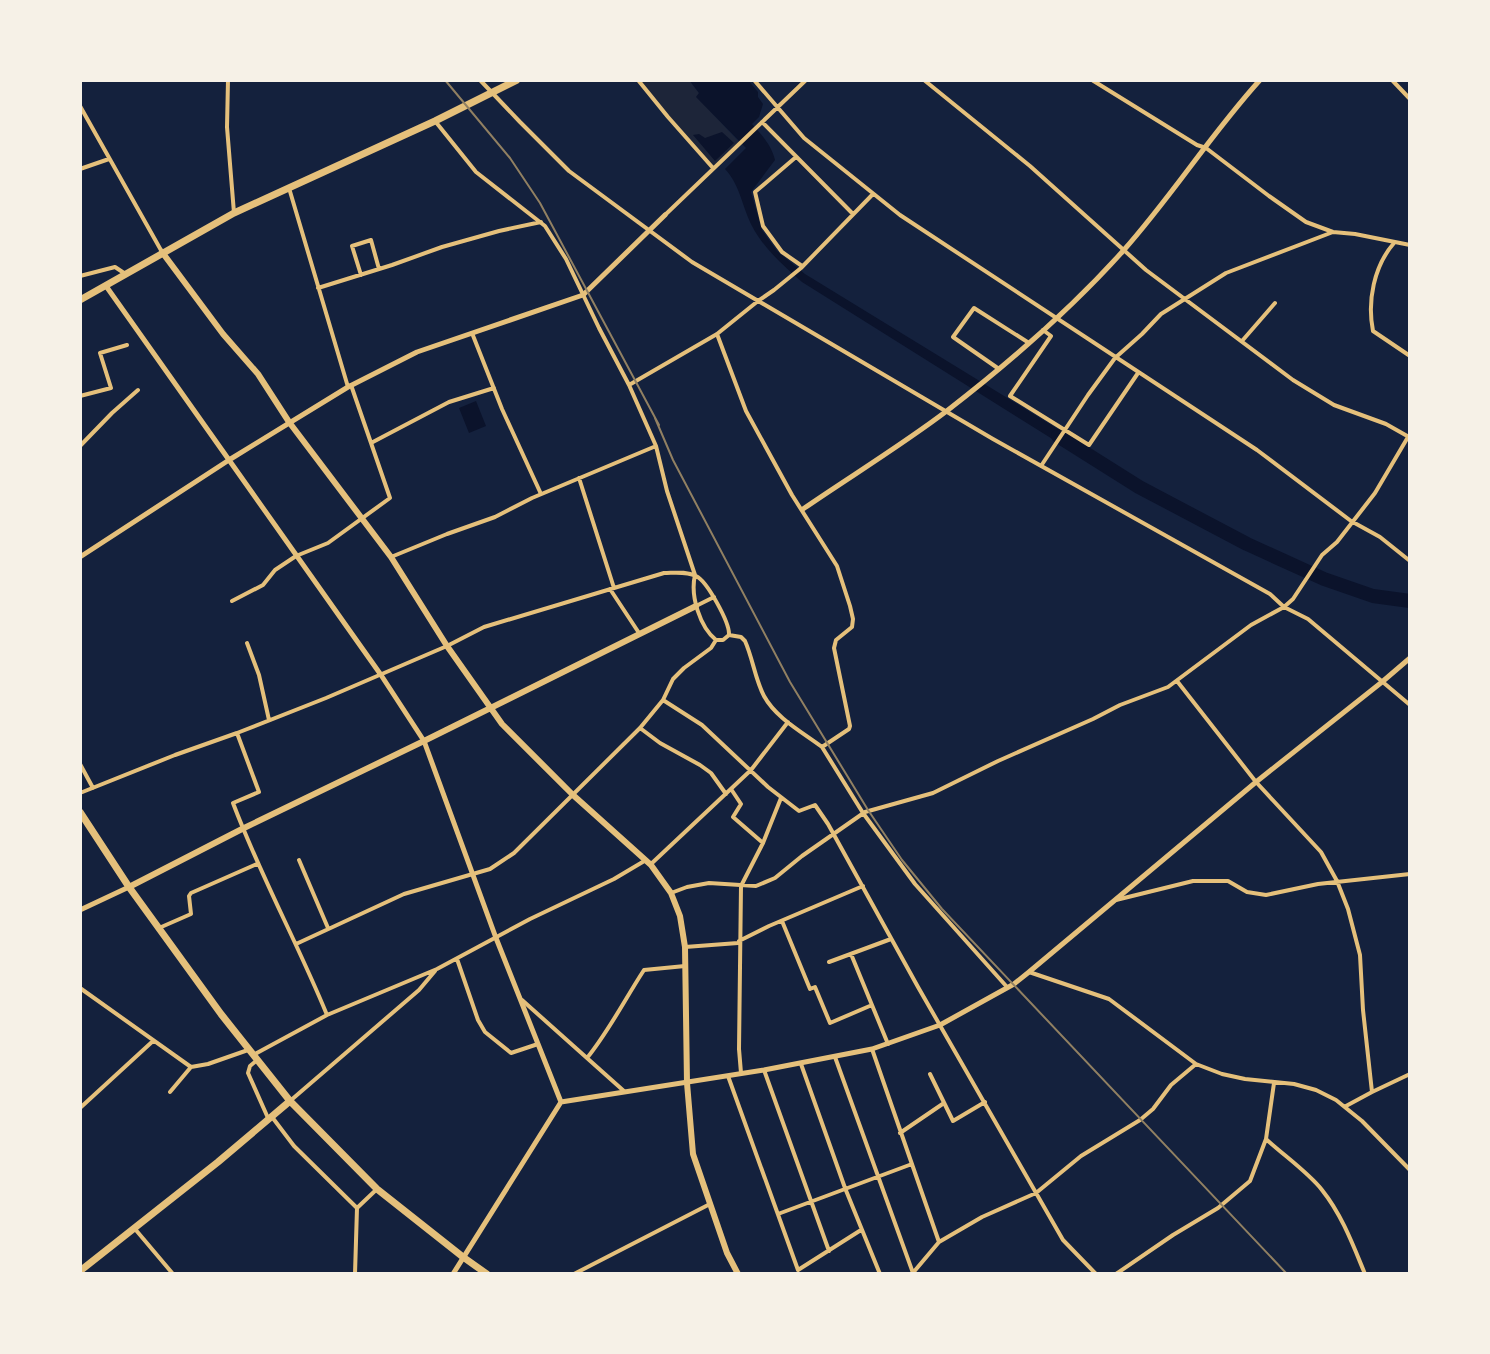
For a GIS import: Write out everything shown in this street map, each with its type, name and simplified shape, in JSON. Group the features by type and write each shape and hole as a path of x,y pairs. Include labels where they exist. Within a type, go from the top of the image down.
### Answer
{"main road":[{"path":"80,300 234,213 517,80"},
{"path":"162,252 223,334 258,374 289,422 391,557 447,646 502,724 573,795 649,862 671,893 680,916 685,947 687,1083 693,1154 727,1253 738,1274"},
{"path":"129,887 696,606"},
{"path":"80,812 129,887 252,1055 290,1101 377,1189 487,1274"},
{"path":"80,1271 290,1101"}],"street":[{"path":"228,80 227,127 234,213"},
{"path":"480,80 569,171 692,262 1041,466 1270,594 1284,607 1308,619 1410,705"},
{"path":"638,80 713,168"},
{"path":"754,80 804,138 900,215 1257,450 1410,561"},
{"path":"80,557 349,386 417,352 583,295 806,80"},
{"path":"671,893 709,883 756,886 775,878 863,813 933,793 1120,705 1168,687 1251,625 1284,607 1302,587 1322,555 1337,542 1375,493 1409,437 1386,424 1334,405 1293,380 1123,251 1030,166 924,80"},
{"path":"1092,80 1206,148 1306,222 1333,232 1410,245"},
{"path":"803,509 946,411 1056,318 1123,251 1238,103 1260,80"},
{"path":"1392,80 1410,99"},
{"path":"80,106 162,252"},
{"path":"435,121 476,172 545,226 566,259 656,446 667,491 695,575 696,606 711,637 723,640 729,635 745,641 765,697 774,709 822,747 863,813 915,884 1007,987"},
{"path":"760,124 853,215"},
{"path":"796,157 755,192 763,226 782,252 802,267"},
{"path":"80,169 109,159"},
{"path":"232,601 263,585 275,570 296,556 328,543 390,498 349,386 289,188"},
{"path":"629,385 717,334 790,277 873,194"},
{"path":"318,288 442,247 541,222"},
{"path":"1041,466 1115,358 1161,314 1226,273 1333,232"},
{"path":"361,275 352,246 371,240 379,269"},
{"path":"1394,243 1383,256 1375,281 1370,315 1373,331 1410,356"},
{"path":"80,276 115,267 124,273"},
{"path":"106,285 381,675 424,741 496,938 561,1102"},
{"path":"1242,341 1275,303"},
{"path":"999,369 953,337 974,308 1029,343"},
{"path":"1043,330 1051,336 1010,396 1089,445 1138,373"},
{"path":"472,333 541,494"},
{"path":"717,334 746,411 792,495 837,566 853,619 852,627 836,640 834,648 850,726 822,747"},
{"path":"80,396 111,388 100,353 127,345"},
{"path":"371,443 449,402 494,388"},
{"path":"80,446 138,390"},
{"path":"391,557 495,517 541,494 656,446"},
{"path":"579,478 612,589 639,633"},
{"path":"80,793 381,675 484,627 664,573 700,577 729,626 729,635"},
{"path":"696,606 714,597"},
{"path":"296,944 404,894 490,869 514,853 640,728 663,700 673,679 711,648 716,640"},
{"path":"247,643 259,675 269,720"},
{"path":"453,1274 561,1102 801,1064 872,1049 940,1025 1029,972 1410,658"},
{"path":"1177,681 1256,782 1321,852 1337,881 1360,955 1372,1092"},
{"path":"663,700 702,725 799,811 815,805 1063,1240 1096,1274"},
{"path":"170,1092 191,1067 252,1055 327,1015 437,969 649,862 751,770 788,722"},
{"path":"640,728 711,773 741,804 733,817 763,843"},
{"path":"237,733 259,792 233,803 257,864 327,1015"},
{"path":"80,764 93,788"},
{"path":"741,1073 741,886 781,798"},
{"path":"299,860 328,928"},
{"path":"159,928 191,914 191,893 257,864"},
{"path":"1116,900 1193,881 1228,881 1247,892 1266,895 1337,881 1410,874"},
{"path":"685,947 739,942 863,886"},
{"path":"80,910 129,887"},
{"path":"782,921 810,989 815,987 830,1023 872,1005"},
{"path":"829,962 891,939"},
{"path":"851,954 888,1044"},
{"path":"457,959 485,1032 511,1053 538,1044"},
{"path":"587,1058 606,1034 644,970 685,966"},
{"path":"290,1101 419,990 437,969"},
{"path":"1029,972 1109,999 1196,1064 1233,1077 1294,1084 1316,1090 1346,1106 1410,1170"},
{"path":"80,988 191,1067"},
{"path":"520,998 625,1092"},
{"path":"80,1108 153,1041"},
{"path":"872,1049 939,1242"},
{"path":"252,1055 248,1073 270,1118 357,1208"},
{"path":"835,1057 912,1273 939,1242 982,1217 1036,1193 1081,1156 1140,1120 1153,1109 1171,1085 1196,1064"},
{"path":"801,1064 845,1188 880,1274"},
{"path":"764,1070 829,1251"},
{"path":"930,1074 953,1121 985,1102"},
{"path":"1346,1106 1410,1074"},
{"path":"728,1076 798,1270 861,1230"},
{"path":"1116,1274 1218,1208 1250,1181 1266,1139 1274,1083"},
{"path":"900,1133 944,1103"},
{"path":"1266,1139 1320,1187 1348,1232 1365,1274"},
{"path":"778,1214 912,1164"},
{"path":"355,1274 357,1208 377,1189"},
{"path":"574,1274 710,1204"},
{"path":"133,1228 173,1274"}],"shaded area":[{"path":"640,80 689,80 699,93 697,97 740,143 713,168"},
{"path":"689,80 748,80 758,92 763,104 759,117 752,124 769,145 775,160 751,192 762,230 777,251 805,274 1079,442 1070,450 802,282 757,234 725,169 746,148 696,97 699,93"},
{"path":"722,132 734,143 715,161 693,135 699,134 705,138"},
{"path":"476,401 486,426 469,433 459,408"}],"waterway":[{"path":"1058,436 1139,487 1247,544 1324,579 1373,596 1410,601"}],"railway":[{"path":"445,80 510,158 540,203 659,425"},
{"path":"655,418 673,460 790,682 902,860 942,909 1287,1274"}]}
